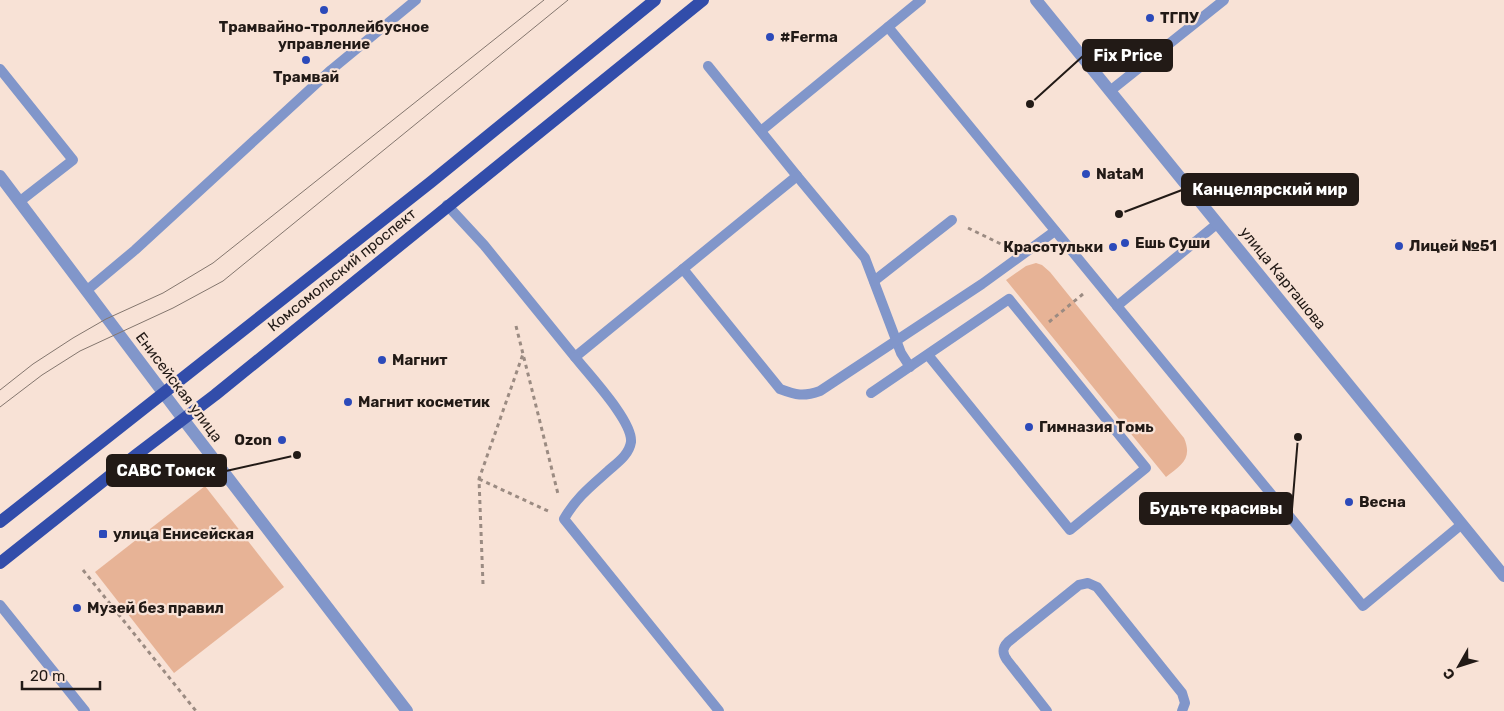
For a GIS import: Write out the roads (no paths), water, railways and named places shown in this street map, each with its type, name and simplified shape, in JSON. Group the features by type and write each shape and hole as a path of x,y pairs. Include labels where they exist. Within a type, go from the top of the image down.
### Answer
{"main road":[{"name":"Комсомольский проспект","path":"0,522 431,182 655,0"},
{"name":"Комсомольский проспект","path":"0,564 703,0"}],"street":[{"name":"улица Карташова","path":"1036,0 1504,576"},
{"name":"Енисейская улица","path":"0,176 163,393 407,711"}],"lane":[{"path":"86,291 135,250 331,70 416,0"},
{"path":"761,131 921,0"},
{"path":"1110,91 1224,0"},
{"path":"888,27 1363,606 1462,524"},
{"path":"708,66 865,258 901,354 910,367"},
{"path":"0,69 73,160 19,202"},
{"path":"575,357 797,176"},
{"path":"447,205 484,245 624,418 631,434 631,443 623,458 576,500 564,519 719,711"},
{"path":"874,281 952,220"},
{"path":"1117,306 1218,224"},
{"path":"683,269 780,389 796,395 808,395 820,391 1023,256 1055,231"},
{"path":"871,394 1009,299 1146,468 1070,530 928,355"},
{"path":"1047,711 1007,660 1003,649 1008,642 1079,586 1088,583 1097,586 1182,693 1185,702 1182,711"},
{"path":"0,605 85,711"}],"tram line":[{"path":"0,390 33,364 73,338 106,319 163,293 213,263 544,0"},
{"path":"0,407 42,375 80,351 173,308 223,281 568,0"}],"place":[{"name":"Трамвайно-троллейбусное управление","path":"324,10"},
{"name":"ТГПУ","path":"1150,18"},
{"name":"#Ferma","path":"770,37"},
{"name":"Трамвай","path":"306,60"},
{"name":"Fix Price","path":"1030,104"},
{"name":"NataM","path":"1086,174"},
{"name":"Канцелярский мир","path":"1119,214"},
{"name":"Ешь Суши","path":"1125,243"},
{"name":"Лицей №51","path":"1399,246"},
{"name":"Красотульки","path":"1113,247"},
{"name":"Магнит","path":"382,360"},
{"name":"Магнит косметик","path":"348,402"},
{"name":"Гимназия Томь","path":"1029,427"},
{"name":"Будьте красивы","path":"1298,437"},
{"name":"Ozon","path":"282,440"},
{"name":"САВС Томск","path":"297,455"},
{"name":"Весна","path":"1349,502"},
{"name":"улица Енисейская","path":"103,534"},
{"name":"Музей без правил","path":"77,608"}]}
